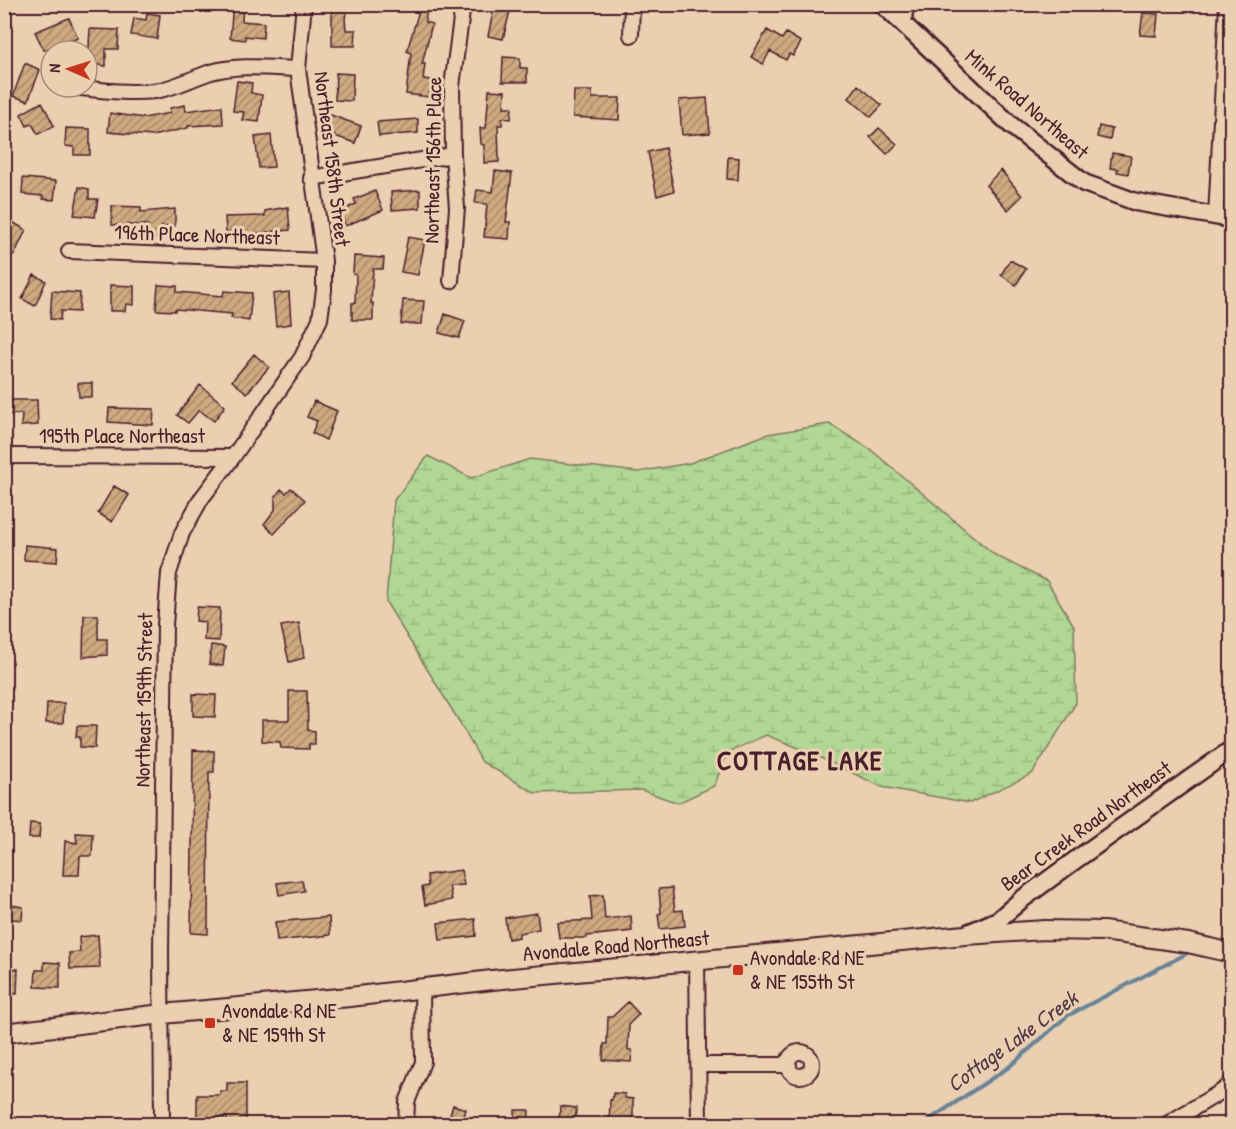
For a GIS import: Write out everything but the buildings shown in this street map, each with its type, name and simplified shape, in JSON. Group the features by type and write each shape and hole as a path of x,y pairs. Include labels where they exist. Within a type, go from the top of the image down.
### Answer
{"main road":[{"name":"Avondale Road Northeast","path":"4,1032 162,1014 964,935 1045,930 1103,931 1188,943 1232,953"}],"street":[{"name":"Northeast 158th Street","path":"304,4 298,69 324,261 324,290 320,319"},
{"name":"Northeast 156th Place","path":"451,281 457,208 453,155 452,86 463,4"},
{"path":"631,35 632,4"},
{"name":"Mink Road Northeast","path":"882,4 1012,126 1084,183 1136,202 1224,218"},
{"path":"904,25 906,4"},
{"path":"1224,218 1227,4"},
{"path":"99,90 153,91 176,86 222,69 242,67 298,69"},
{"path":"311,178 453,155"},
{"name":"196th Place Northeast","path":"69,251 324,261"},
{"name":"Northeast 159th Street","path":"162,1125 161,951 165,625 169,573 182,533 201,499 233,458 302,357 320,319"},
{"name":"195th Place Northeast","path":"11,456 233,458"},
{"name":"Bear Creek Road Northeast","path":"964,935 998,920 1074,861 1232,749"},
{"path":"697,960 699,1125"},
{"path":"406,1125 407,1102 423,1062 422,989"},
{"path":"699,1065 789,1065"},
{"path":"1167,1125 1224,1090 1232,1082"}],"green space":[{"path":"829,424 870,449 995,555 1047,581 1074,626 1076,703 1032,774 970,803 882,787 804,750 766,735 728,752 714,786 678,803 641,790 535,793 482,762 386,602 394,500 428,456 471,478 530,459 638,472 690,463 768,434"}],"waterway":[{"name":"Cottage Lake Creek","path":"923,1124 1009,1067 1067,1016 1186,954"}],"place":[{"name":"Avondale Rd NE & NE 155th St","path":"738,970"},
{"name":"Avondale Rd NE & NE 159th St","path":"210,1023"}],"district":[{"name":"COTTAGE LAKE","path":"800,761"}]}
